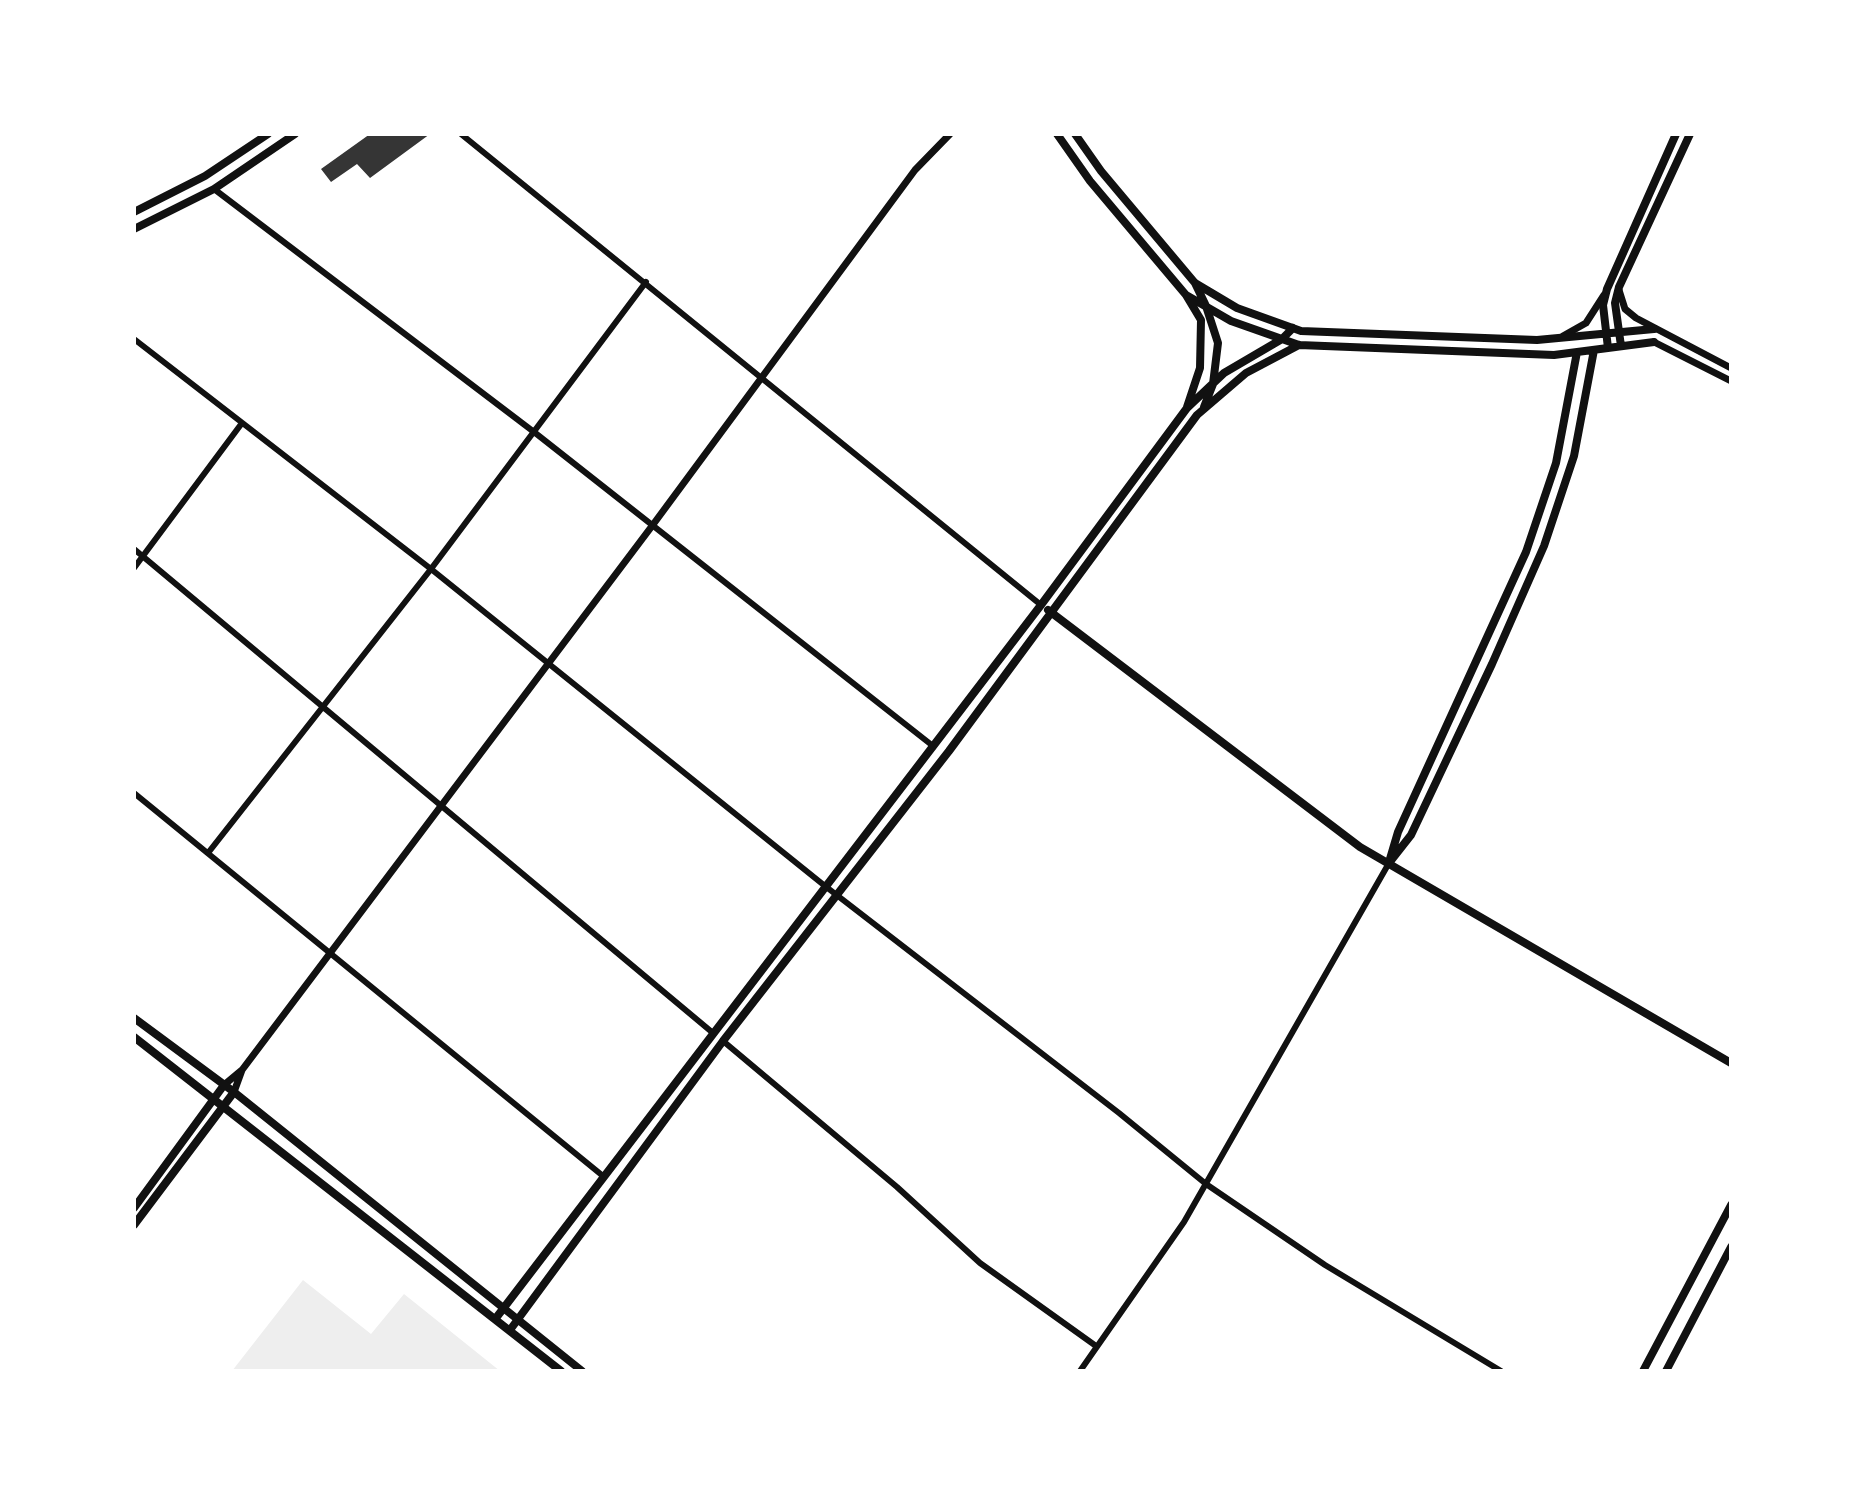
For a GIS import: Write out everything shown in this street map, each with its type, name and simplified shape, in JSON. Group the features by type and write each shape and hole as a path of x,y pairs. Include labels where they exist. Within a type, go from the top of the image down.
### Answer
{"main road":[{"path":"134,212 205,176 268,134"},
{"path":"134,229 214,189 295,134"},
{"path":"1057,134 1090,181 1186,295 1201,320 1200,368 1187,408"},
{"path":"1075,134 1101,171 1195,283 1206,306 1218,343 1213,384 1204,407"},
{"path":"1608,348 1603,305 1607,289 1676,134"},
{"path":"1621,346 1615,303 1619,287 1690,134"},
{"path":"1195,283 1237,308 1301,331 1554,340 1654,329"},
{"path":"1186,295 1231,321 1299,345 1535,355 1654,342"},
{"path":"496,1318 1041,605 1187,408 1224,373 1282,339 1293,328"},
{"path":"510,1330 723,1041 949,751 1204,407 1246,373 1299,345"},
{"path":"1389,863 1411,835 1544,546 1574,456 1594,350"},
{"path":"1389,863 1398,832 1526,552 1556,463 1577,352"},
{"path":"1041,605 1360,847 1731,1063"},
{"path":"134,1018 234,1092 582,1371"},
{"path":"134,1037 561,1371"},
{"path":"134,1208 224,1085"},
{"path":"134,1225 234,1092"},
{"path":"1643,1371 1731,1205"},
{"path":"1666,1371 1731,1247"}],"street":[{"path":"461,134 1041,605"},
{"path":"224,1085 242,1070 652,526 915,170 950,134"},
{"path":"214,189 534,432 933,746"},
{"path":"208,853 431,569 646,282"},
{"path":"1619,287 1625,309 1654,329 1731,368"},
{"path":"1554,340 1586,323 1607,289"},
{"path":"134,339 431,569 825,886 1206,1184 1325,1265 1501,1371"},
{"path":"1654,342 1731,381"},
{"path":"134,568 242,423"},
{"path":"134,549 713,1033"},
{"path":"134,793 603,1176"},
{"path":"1080,1371 1184,1222 1389,863"},
{"path":"723,1041 897,1187 980,1263 1096,1346"},
{"path":"234,1092 242,1070"}],"shaded area":[{"path":"303,1280 371,1334 404,1294 500,1371 232,1371"}],"building":[{"path":"370,134 430,134 370,178 357,164 331,182 321,169"}]}
